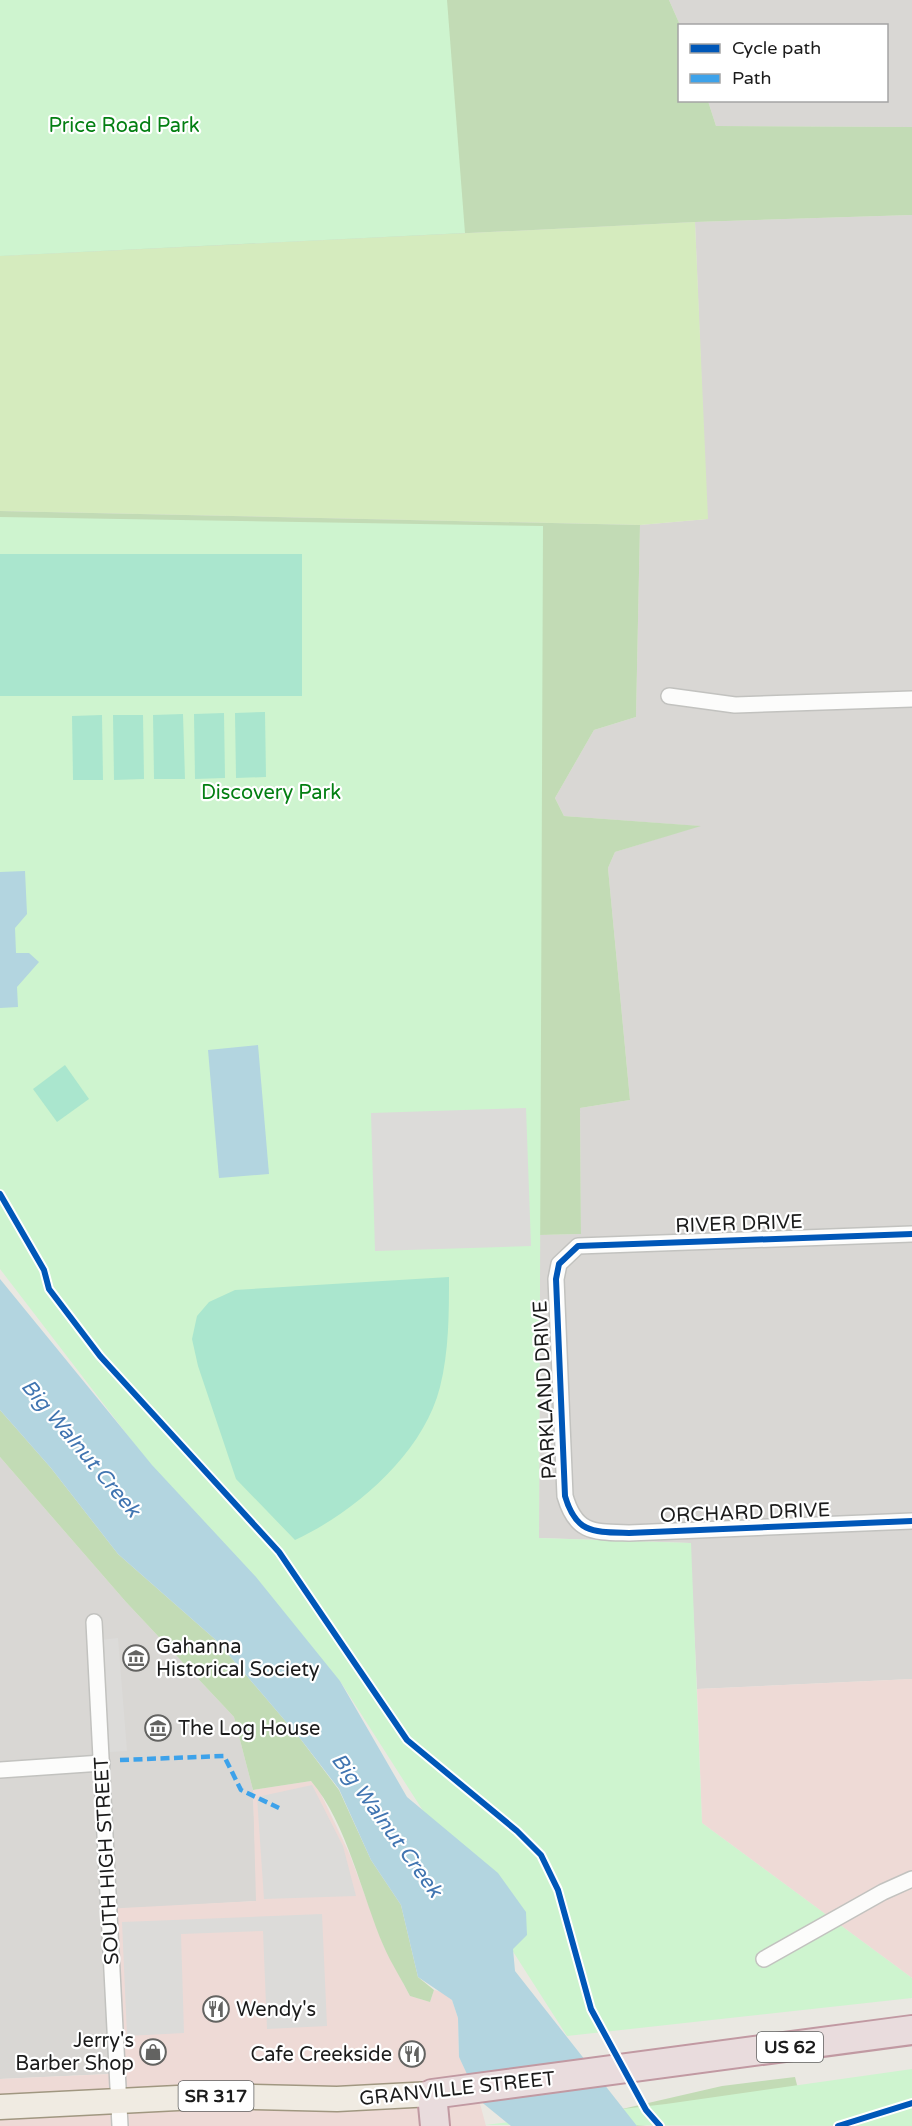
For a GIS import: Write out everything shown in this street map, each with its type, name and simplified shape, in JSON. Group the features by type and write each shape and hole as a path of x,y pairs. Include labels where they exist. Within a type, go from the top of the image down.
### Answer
{"highway":[{"name":"GRANVILLE STREET","path":"443,2093 912,2030"},
{"path":"435,2126 443,2093"}],"main road":[{"name":"GRANVILLE STREET","path":"0,2107 217,2096 337,2099 443,2093"}],"street":[{"path":"669,696 735,705 912,699"},
{"name":"RIVER DRIVE","path":"569,1252 578,1246 589,1245 912,1234"},
{"name":"PARKLAND DRIVE","path":"569,1252 559,1264 556,1279 561,1433 566,1496 571,1515 582,1525"},
{"name":"ORCHARD DRIVE","path":"582,1525 597,1532 629,1533 912,1521"},
{"name":"SOUTH HIGH STREET","path":"94,1622 120,2126"},
{"path":"0,1770 102,1763"},
{"path":"764,1959 883,1892 912,1879"}],"shaded area":[{"path":"669,0 912,0 912,127 716,126 708,102 888,102 888,24 680,24"},
{"path":"912,215 912,1679 697,1689 690,1543 539,1538 540,1235 581,1234 580,1108 630,1100 608,868 615,852 698,826 564,816 555,798 594,730 636,717 640,525 707,519 695,222"},
{"path":"526,1108 531,1246 375,1251 371,1113"},
{"path":"0,1457 126,1602 234,1717 253,1790 257,1901 104,1910 109,2074 0,2079"},
{"path":"118,1638 127,1751 109,1752 100,1640"},
{"path":"912,1679 912,1978 702,1823 697,1689"},
{"path":"311,1781 320,1792 350,1855 384,1947 410,1996 430,2002 434,1990 443,1992 452,2000 458,2018 459,2057 479,2100 486,2126 0,2126 0,2079 109,2074 103,1909 256,1901 253,1790"},
{"path":"312,1785 343,1846 356,1896 264,1899 257,1797"},
{"path":"322,1914 327,2026 267,2029 263,1931 181,1934 184,2033 127,2036 122,1922"}],"green space":[{"name":"Price Road Park","path":"0,0 669,0 680,24 678,102 708,102 716,126 912,127 912,215 695,222 0,256"},
{"name":"Price Road Park","path":"0,0 447,0 465,233 0,256"},
{"path":"695,222 708,519 640,525 0,511 0,256"},
{"path":"0,511 640,525 636,717 594,730 555,798 564,816 701,826 615,852 608,868 630,1100 580,1108 581,1234 540,1235 532,1094 0,542"},
{"name":"Discovery Park","path":"0,517 543,526 539,1538 691,1543 702,1823 912,1978 912,1998 567,2036 340,1681 270,1621 0,1269"},
{"path":"0,554 302,554 302,696 0,696"},
{"path":"265,712 266,777 236,778 235,713"},
{"path":"224,713 225,778 195,779 194,714"},
{"path":"183,714 185,779 154,779 153,715"},
{"path":"102,715 103,780 73,780 72,716"},
{"path":"113,715 143,715 144,779 114,780"},
{"path":"65,1065 89,1099 57,1122 33,1089"},
{"path":"449,1277 448,1332 443,1374 431,1412 419,1435 384,1478 363,1497 341,1514 295,1540 236,1479 198,1366 192,1339 197,1316 209,1302 235,1290"},
{"path":"0,1410 51,1468 118,1554 217,1641 299,1737 339,1790 371,1860 401,1905 418,1977 434,1990 430,2002 410,1996 390,1959 344,1839 324,1798 311,1781 253,1790 234,1717 126,1602 0,1457"},
{"path":"912,2069 912,2126 485,2125 666,2104"},
{"path":"795,2077 803,2109 637,2126 622,2109 722,2086"}],"water":[{"path":"25,871 27,914 15,928 16,953 29,953 39,962 17,987 18,1007 0,1008 0,872"},
{"path":"258,1045 269,1174 219,1178 208,1050"},
{"name":"Big Walnut Creek","path":"0,1279 152,1465 256,1577 340,1681 407,1797 498,1873 526,1912 527,1935 513,1949 515,1971 637,2126 511,2126 479,2100 459,2057 458,2018 452,2000 418,1977 401,1905 371,1860 339,1789 299,1737 217,1641 118,1554 51,1468 0,1410"}],"marked path":[{"path":"120,1760 224,1756 241,1790 279,1808"}],"cycle path":[{"path":"0,1194 44,1270 49,1289 100,1356 279,1552 407,1740 517,1831 541,1855 558,1890 591,2009 646,2110 660,2126"},
{"path":"912,1234 578,1246 559,1264 556,1279 565,1496 569,1508 581,1524 596,1531 629,1533 912,1521"},
{"path":"838,2126 912,2103"}],"place":[{"name":"Gahanna Historical Society","path":"136,1658"},
{"name":"The Log House","path":"158,1728"},
{"name":"Wendy's","path":"216,2009"},
{"name":"Jerry's Barber Shop","path":"153,2052"},
{"name":"Cafe Creekside","path":"412,2054"}]}
